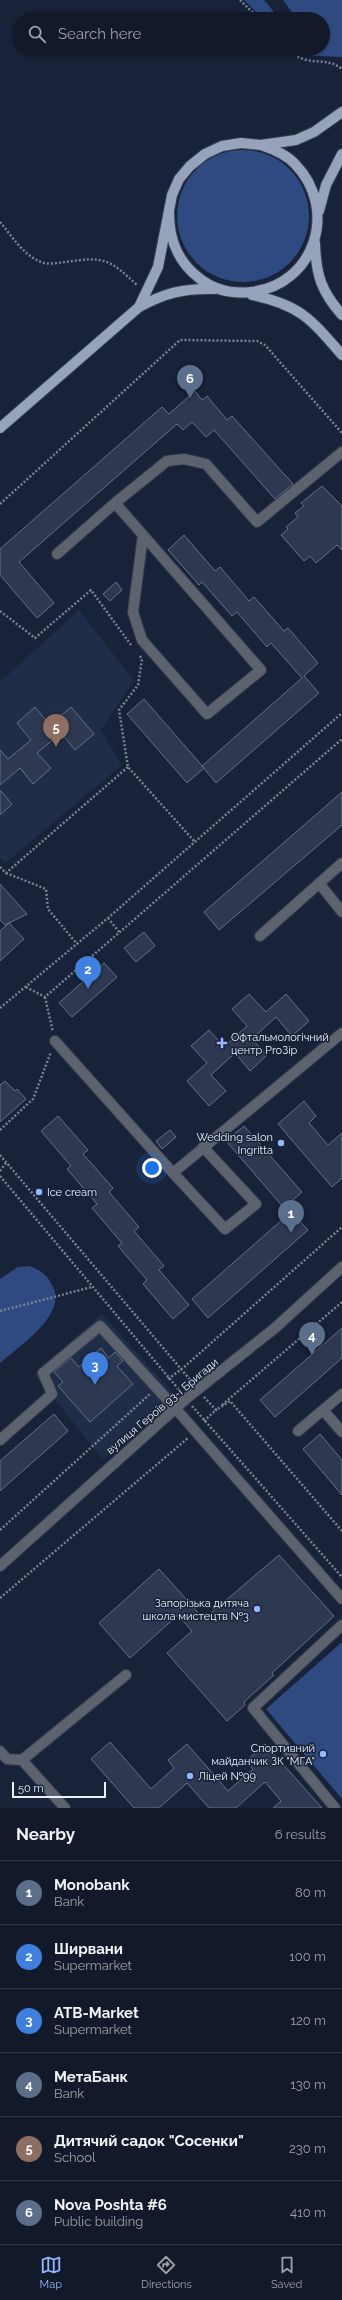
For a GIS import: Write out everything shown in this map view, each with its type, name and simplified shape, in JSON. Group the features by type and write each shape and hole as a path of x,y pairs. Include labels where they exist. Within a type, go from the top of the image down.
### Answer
{"main road":[{"path":"260,145 296,140 314,132 342,112"},
{"path":"139,307 158,267 172,195 179,179 190,166 205,154 222,146 241,143 260,145 278,151 294,162 306,177 314,194 318,212"},
{"path":"342,154 326,185 318,212 315,239 316,266 319,281 326,294 342,315"},
{"path":"169,212 169,229 173,245 181,259 200,279 218,289"},
{"path":"242,293 262,291 285,280 295,272 308,257 315,239"},
{"path":"0,428 139,307 155,298 176,291 192,288 218,289 287,304 312,320 342,355"}],"street":[{"path":"57,554 115,502 167,461 184,459 206,464 257,522 342,452"},
{"path":"115,502 261,670 207,714 142,640 132,612 143,535"},
{"path":"260,936 342,864"},
{"path":"319,883 342,912"},
{"path":"173,1173 342,1033"},
{"path":"55,1041 225,1229 256,1204 203,1147"},
{"name":"вулиця Героїв 93-ї Бригади","path":"0,1566 187,1398 276,1328 342,1267"},
{"path":"0,1440 52,1394 43,1373 100,1326 176,1409 342,1599"},
{"path":"298,1431 342,1394"},
{"path":"323,1410 342,1432"},
{"path":"335,1808 253,1708 342,1625"},
{"path":"0,1751 7,1759 22,1760 126,1675"},
{"path":"22,1760 65,1808"}],"path":[{"path":"240,0 251,12"},
{"path":"294,56 309,62 335,63 342,69"},
{"path":"0,222 22,250 41,263 50,264 93,258 116,266 140,287 139,307"},
{"path":"0,504 180,340 257,341 265,345 342,433"},
{"path":"0,611 35,638 91,590 133,646"},
{"path":"137,652 142,659 138,685 119,710 128,767 195,842"},
{"path":"0,1008 26,988 108,918 342,713"},
{"path":"46,997 342,739"},
{"path":"6,873 128,767"},
{"path":"0,867 6,873 46,889 48,909 77,944"},
{"path":"108,918 120,933"},
{"path":"26,988 46,997"},
{"path":"0,1130 33,1099 55,1041 46,997"},
{"path":"0,1155 183,1368 198,1390 216,1410"},
{"path":"0,1171 6,1163"},
{"path":"0,1176 169,1379 187,1398 204,1421 342,1577"},
{"path":"0,1530 157,1388 183,1368 342,1227"},
{"path":"0,1311 92,1287"},
{"path":"0,1598 195,1432 216,1410 342,1302"},
{"path":"216,1410 230,1401 342,1531"}],"shaded area":[{"path":"244,0 264,0 274,12 256,12"},
{"path":"283,0 342,0 342,57 320,56 330,56 330,12 292,12"},
{"path":"249,150 268,155 280,161 290,169 298,179 304,191 308,203 308,229 304,241 298,253 290,263 280,271 268,277 256,281 237,282 218,277 206,271 196,263 188,253 182,241 178,229 177,210 182,191 188,179 196,169 206,161 218,155 230,151"},
{"path":"79,610 134,681 101,730 122,765 5,863 0,858 0,682"},
{"path":"29,1266 43,1273 50,1281 55,1296 54,1307 40,1328 0,1363 0,1279 18,1267"},
{"path":"102,1314 175,1395 103,1459 34,1374"},
{"name":"Спортивний майданчик ЗК \"МГА\"","path":"342,1642 342,1799 266,1709"}],"building":[{"path":"195,391 202,400 207,396 227,420 232,416 293,484 275,499 214,430 206,437 192,422 183,430 177,424 19,562 54,603 37,618 0,575 0,549 162,407 169,414"},
{"path":"322,486 342,506 342,550 337,545 316,563 310,556 304,561 281,535 288,529 286,527 298,517 295,513 304,506 301,503"},
{"path":"184,535 215,571 220,567 249,601 254,597 284,631 288,628 318,663 304,676 319,693 216,783 202,766 302,678 271,643 267,647 237,612 232,616 202,582 199,585 168,550"},
{"path":"116,582 122,590 110,601 103,594"},
{"path":"144,699 204,768 187,783 127,714"},
{"path":"35,707 50,725 71,707 94,734 75,750 61,733 37,753 51,768 33,784 20,768 0,785 0,750 8,759 31,740 17,723"},
{"path":"0,790 12,804 0,815"},
{"path":"342,792 342,825 219,930 204,912"},
{"path":"0,884 27,914 5,925 0,920"},
{"path":"9,923 24,939 0,961 0,931"},
{"path":"144,932 155,946 136,962 124,948"},
{"path":"104,963 117,977 72,1017 59,1003"},
{"path":"249,994 266,1012 286,994 309,1021 292,1036 276,1017 252,1039 267,1055 250,1071 235,1053 211,1075 226,1091 209,1106 187,1081 207,1063 191,1046 209,1030 224,1047 247,1026 232,1009"},
{"path":"5,1081 15,1091 17,1089 26,1099 0,1122 0,1085"},
{"path":"304,1101 316,1116 309,1123 328,1145 342,1133 342,1178 332,1187 278,1124"},
{"path":"58,1116 88,1150 83,1154 113,1188 109,1192 139,1227 134,1231 164,1266 159,1270 189,1305 173,1319 143,1284 147,1280 118,1246 122,1243 92,1208 97,1204 67,1169 71,1166 41,1131"},
{"path":"244,1126 302,1192 284,1208 226,1141"},
{"path":"170,1130 176,1137 162,1149 156,1141"},
{"path":"291,1212 308,1230 208,1318 192,1299"},
{"path":"342,1328 342,1358 275,1417 260,1400"},
{"path":"101,1348 109,1358 115,1352 123,1361 117,1366 133,1384 90,1422 58,1386 63,1382 54,1372 71,1358 79,1367"},
{"path":"54,1414 68,1431 0,1491 0,1461"},
{"path":"320,1434 342,1460 342,1495 303,1449"},
{"path":"279,1555 334,1616 272,1673 274,1675 244,1702 245,1705 227,1721 167,1653 192,1631 178,1615 130,1658 99,1623 159,1569 204,1619"},
{"name":"Ліцей №99","path":"110,1742 151,1789 174,1768 168,1760 187,1744 228,1791 253,1769 246,1761 265,1744 322,1808 273,1808 281,1801 265,1782 236,1808 209,1808 187,1783 159,1808 134,1808 91,1759"}],"place":[{"name":"Nova Poshta #6","path":"190,398"},
{"name":"Дитячий садок \"Сосенки\"","path":"56,747"},
{"name":"Ширвани","path":"88,989"},
{"name":"Офтальмологічний центр ProЗір","path":"222,1043"},
{"name":"Wedding salon Ingritta","path":"281,1143"},
{"name":"Ice cream","path":"39,1192"},
{"name":"Monobank","path":"291,1233"},
{"name":"МетаБанк","path":"312,1355"},
{"name":"ATB-Market","path":"95,1385"},
{"name":"Запорізька дитяча школа мистецтв №3","path":"257,1609"},
{"name":"Спортивний майданчик ЗК \"МГА\"","path":"323,1754"},
{"name":"Ліцей №99","path":"190,1776"}]}
